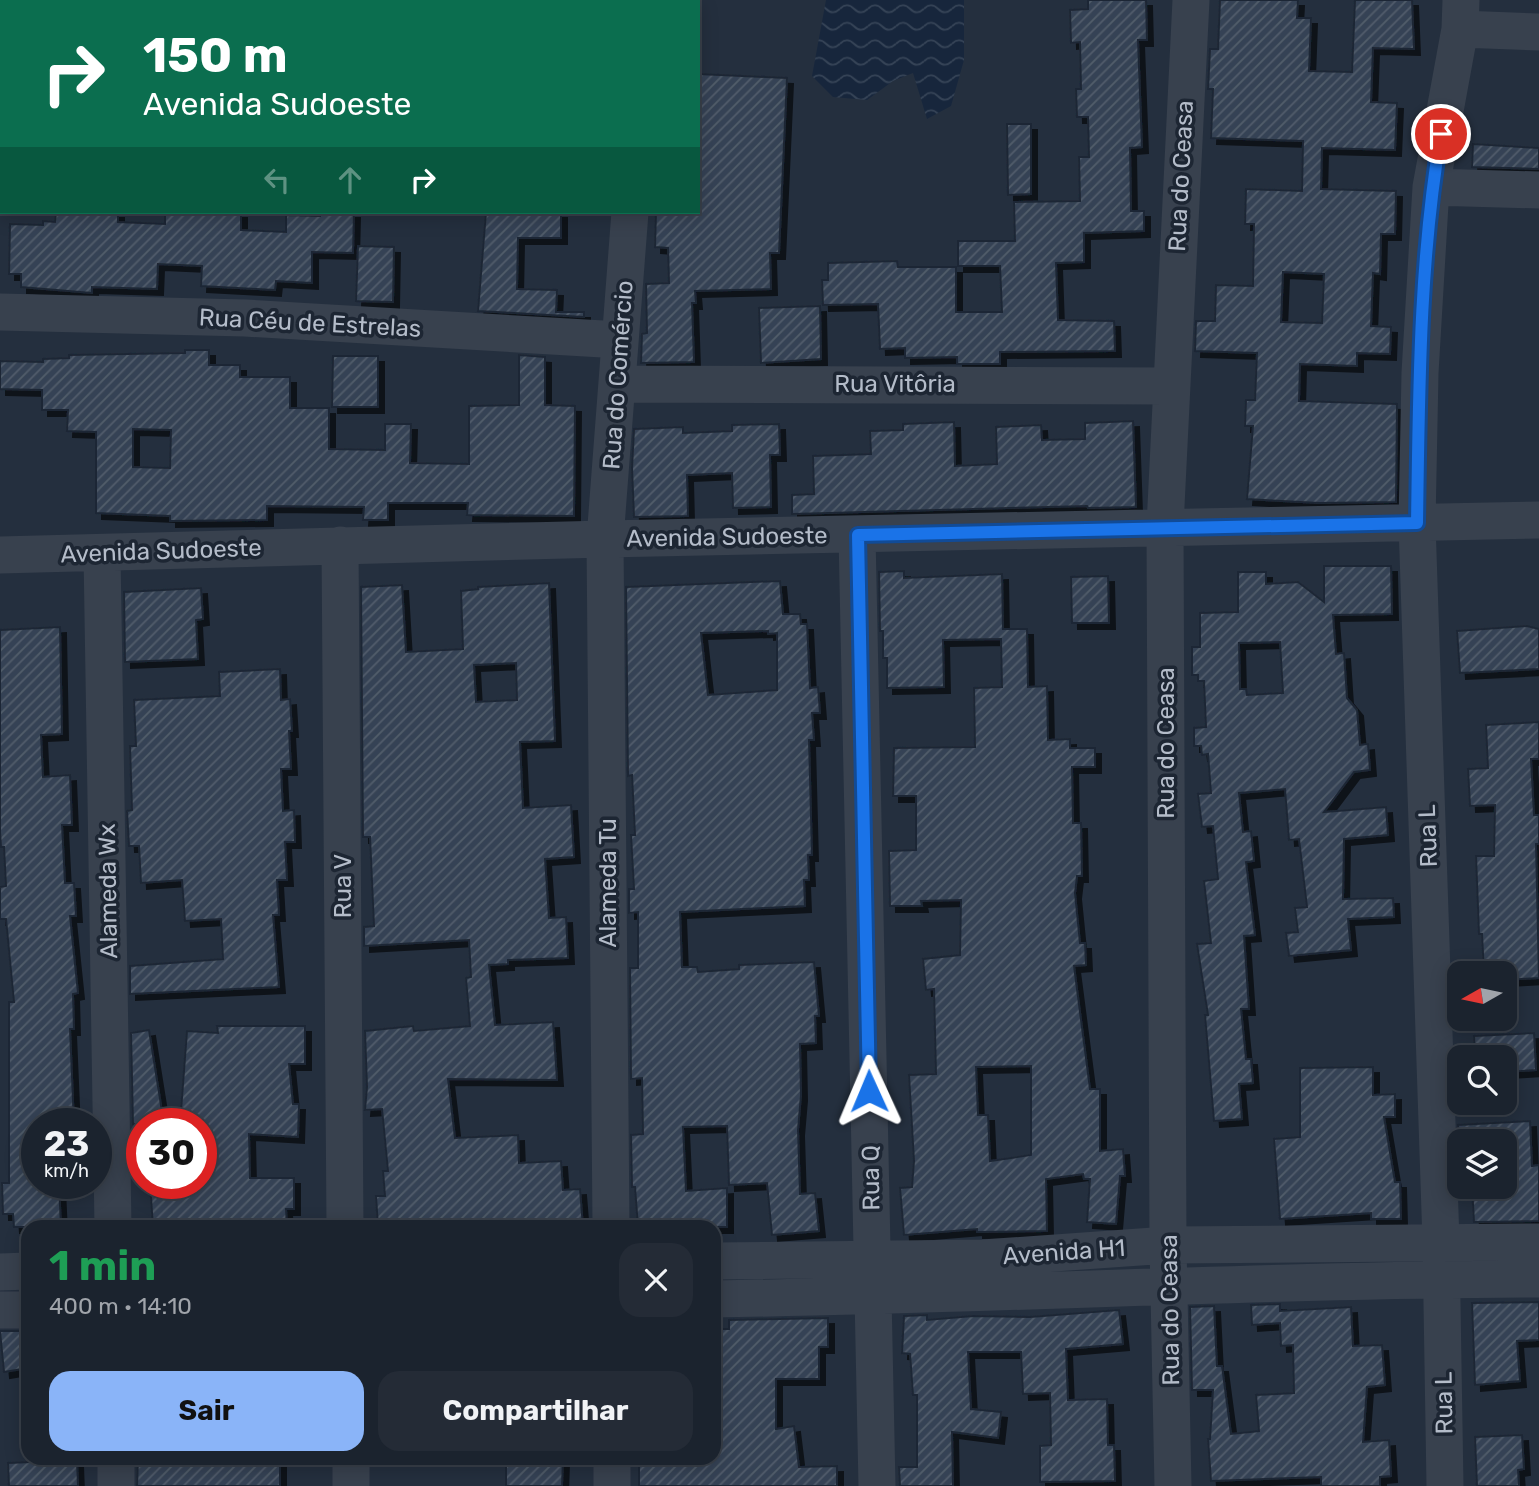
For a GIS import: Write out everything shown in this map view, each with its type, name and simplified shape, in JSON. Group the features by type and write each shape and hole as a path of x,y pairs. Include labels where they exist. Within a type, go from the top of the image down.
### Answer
{"street":[{"name":"Rua do Ceasa","path":"1173,1486 1168,1245 1165,527 1191,0"},
{"path":"1460,15 1539,32"},
{"name":"Rua L","path":"1445,1486 1441,1242 1417,523 1420,373 1432,187 1460,15"},
{"path":"1432,187 1539,190"},
{"name":"Rua do Comércio","path":"605,539 619,384 629,214"},
{"name":"Rua Céu de Estrelas","path":"0,312 245,318 620,340"},
{"name":"Rua Vitôria","path":"619,384 1170,386"},
{"name":"Avenida Sudoeste","path":"0,555 102,555 340,545 1539,520"},
{"name":"Rua Q","path":"858,535 877,1486"},
{"name":"Alameda Tu","path":"605,539 611,1220"},
{"name":"Rua V","path":"340,545 345,1220"},
{"name":"Alameda Wx","path":"102,555 113,1220"},
{"name":"Avenida H1","path":"721,1261 983,1258 1168,1245 1539,1242"},
{"path":"0,1272 21,1271"},
{"name":"Avenida H1","path":"721,1298 874,1297 1170,1285 1539,1279"},
{"path":"0,1310 21,1310"},
{"path":"116,1465 116,1486"},
{"path":"351,1465 351,1486"},
{"path":"612,1465 612,1486"}],"water":[{"path":"826,0 964,0 964,60 951,106 927,119 913,73 893,81 867,100 833,97 812,76"}],"building":[{"path":"1088,0 1146,0 1147,40 1138,40 1142,147 1130,148 1131,211 1144,211 1144,231 1084,233 1084,262 1056,263 1058,320 1114,321 1115,351 1000,352 1000,364 957,364 957,357 905,358 905,348 880,349 878,304 823,305 822,280 828,280 828,263 897,261 898,267 956,267 956,312 1002,312 1000,266 958,266 958,241 1015,241 1014,202 1080,201 1079,157 1089,157 1088,117 1077,117 1076,89 1081,89 1080,42 1071,43 1070,10 1088,9"},
{"path":"1220,0 1298,0 1297,18 1311,18 1309,71 1352,72 1355,0 1412,0 1414,49 1373,48 1371,102 1397,103 1395,150 1322,148 1321,189 1396,191 1395,234 1381,234 1380,274 1373,273 1371,326 1391,327 1390,354 1357,353 1357,366 1300,364 1299,401 1397,404 1396,502 1319,503 1247,499 1253,426 1245,426 1246,400 1255,400 1257,353 1195,351 1196,321 1215,321 1216,285 1253,286 1254,224 1245,224 1246,189 1302,191 1303,141 1211,138 1213,89 1208,89 1210,49 1218,49","holes":["1283,272 1324,274 1322,323 1281,322"]},
{"path":"700,74 787,78 779,253 770,253 771,289 695,291 696,303 692,303 694,362 641,363 642,334 647,333 646,284 669,283 668,248 655,247 656,214 700,214"},
{"path":"1007,124 1031,124 1031,194 1008,195"},
{"path":"1473,144 1539,148 1539,169 1472,167"},
{"path":"56,214 118,214 118,222 165,224 165,214 241,214 241,230 286,232 286,215 354,214 353,253 312,252 312,283 276,281 275,290 201,286 202,266 158,264 157,289 92,287 92,293 21,287 21,274 9,274 10,224 43,225 43,221 55,222"},
{"path":"486,214 561,214 561,238 518,238 517,289 557,290 556,312 584,312 584,317 478,311"},
{"path":"358,246 394,247 393,302 356,301"},
{"path":"820,306 821,359 761,363 759,308"},
{"path":"185,350 209,350 209,365 240,365 240,377 290,377 290,408 329,408 329,449 385,450 385,424 411,424 410,463 469,464 469,406 519,405 519,355 545,357 545,405 575,406 574,516 467,515 468,503 388,503 388,520 363,520 364,507 267,506 267,520 170,521 170,516 96,513 96,432 67,431 68,410 42,410 42,390 0,389 0,361 43,362 43,359 69,358 69,355 185,353","holes":["133,429 171,430 170,468 133,467"]},
{"path":"333,356 378,356 378,407 332,407"},
{"path":"1133,421 1136,507 792,514 792,495 814,494 813,456 871,454 870,431 903,430 903,424 954,422 955,466 997,464 996,427 1041,425 1042,440 1085,439 1085,423"},
{"path":"779,424 780,455 770,455 771,507 733,508 732,473 687,475 688,516 634,517 634,429 683,427 683,433 732,431 732,425"},
{"path":"1324,566 1391,566 1392,614 1333,615 1336,654 1344,653 1347,698 1357,710 1360,745 1368,744 1370,770 1354,772 1324,812 1386,807 1388,835 1344,839 1343,899 1393,898 1394,917 1348,919 1351,950 1289,956 1286,933 1298,932 1295,908 1307,907 1299,839 1289,840 1285,789 1239,793 1243,832 1251,831 1254,861 1246,862 1255,935 1244,936 1249,1009 1241,1009 1246,1059 1251,1059 1253,1083 1239,1084 1242,1119 1214,1121 1205,1015 1208,1015 1197,944 1211,943 1204,881 1218,879 1213,826 1202,827 1198,794 1211,793 1208,754 1202,755 1201,746 1194,746 1194,728 1206,727 1204,681 1198,681 1198,675 1192,675 1192,647 1200,647 1200,613 1238,612 1238,572 1266,572 1266,584 1298,582 1324,602","holes":["1280,642 1283,693 1247,695 1246,689 1240,689 1239,643"]},
{"path":"904,571 904,578 1002,574 1003,629 1027,629 1028,687 1047,686 1048,740 1070,739 1070,748 1095,748 1095,767 1072,767 1073,823 1081,823 1082,876 1077,876 1075,893 1080,943 1085,943 1086,965 1074,966 1090,1089 1100,1089 1100,1151 1123,1149 1125,1176 1120,1176 1116,1224 1087,1222 1090,1179 1084,1179 1083,1174 1046,1179 1047,1231 977,1232 977,1229 904,1235 900,1188 912,1187 914,1161 909,1075 936,1074 934,989 926,990 923,959 960,955 961,900 921,901 922,906 890,906 889,851 916,850 916,796 893,796 894,748 975,747 974,688 1002,687 1001,639 943,640 944,687 887,688 887,658 883,658 883,631 880,631 879,572","holes":["1031,1066 1031,1155 990,1161 988,1115 978,1115 976,1067"]},
{"path":"1108,576 1109,623 1072,623 1071,577"},
{"path":"780,581 783,614 800,614 801,624 807,624 810,688 818,687 820,713 812,713 814,740 809,740 812,855 808,855 809,880 804,880 805,906 680,912 682,967 697,967 698,972 739,969 739,965 814,962 819,1016 815,1016 816,1043 800,1044 801,1095 798,1130 800,1194 815,1193 819,1231 772,1235 767,1183 729,1185 727,1126 683,1127 686,1191 727,1188 727,1227 721,1227 721,1220 637,1220 635,1187 632,1187 631,1135 643,1134 642,1078 631,1079 630,968 638,968 638,912 629,913 629,889 634,889 631,835 635,835 632,775 628,776 626,587","holes":["701,633 777,633 777,690 708,695"]},
{"path":"549,583 555,741 520,742 523,808 571,805 574,857 545,859 549,918 566,917 568,958 508,960 508,964 489,965 495,1025 553,1022 557,1080 448,1079 455,1138 518,1135 519,1163 561,1161 563,1190 580,1189 582,1220 378,1220 376,1196 385,1196 383,1171 388,1171 382,1109 365,1110 365,1031 413,1026 414,1031 470,1026 466,978 471,977 469,940 364,946 364,927 374,926 370,837 363,837 361,587 402,585 406,652 463,649 461,591","holes":["516,663 517,700 476,702 474,665"]},
{"path":"201,588 203,619 196,620 198,659 125,662 124,592"},
{"path":"1527,626 1539,629 1539,669 1460,673 1457,631"},
{"path":"60,627 62,734 41,735 43,777 70,775 72,825 62,825 65,883 74,883 76,916 70,916 78,993 73,994 74,1029 70,1029 73,1108 21,1108 21,1199 60,1199 61,1220 21,1220 21,1227 14,1227 13,1214 3,1214 2,1183 9,1183 9,1002 14,1002 6,919 0,919 0,887 6,886 4,847 1,847 0,630"},
{"path":"280,669 281,700 290,699 292,731 289,731 291,769 281,769 283,811 294,810 295,842 285,842 287,880 277,880 279,915 273,915 279,987 130,994 130,966 223,959 221,919 185,921 182,880 141,883 139,846 129,846 127,811 132,810 130,746 136,746 134,700 220,696 219,672"},
{"path":"1539,722 1539,759 1531,759 1534,815 1539,815 1539,844 1536,844 1539,978 1517,979 1517,961 1483,961 1482,934 1479,934 1476,856 1494,856 1495,805 1470,806 1468,769 1488,768 1486,725"},
{"path":"217,1026 305,1026 305,1064 289,1064 293,1104 299,1104 298,1137 249,1134 250,1178 294,1178 294,1209 286,1209 287,1220 153,1220 151,1199 217,1199 217,1108 181,1108 187,1031 218,1033"},
{"path":"149,1030 161,1108 133,1108 131,1033"},
{"path":"1534,1033 1536,1070 1517,1071 1517,1045 1474,1045 1474,1036"},
{"path":"1373,1067 1373,1095 1395,1094 1395,1117 1384,1117 1395,1182 1400,1182 1401,1219 1371,1219 1371,1213 1280,1219 1274,1139 1300,1137 1300,1068"},
{"path":"1530,1121 1532,1166 1539,1165 1539,1221 1474,1222 1473,1199 1517,1199 1517,1129 1458,1129 1458,1125"},
{"path":"1539,1302 1539,1340 1517,1341 1520,1381 1475,1385 1472,1303"},
{"path":"1280,1304 1280,1311 1351,1307 1353,1346 1382,1345 1385,1385 1367,1387 1363,1442 1389,1440 1391,1476 1380,1477 1380,1486 1321,1486 1321,1477 1211,1481 1208,1439 1213,1390 1192,1390 1190,1307 1214,1306 1217,1366 1222,1366 1231,1434 1259,1431 1256,1395 1294,1393 1293,1345 1281,1346 1280,1323 1252,1325 1251,1305"},
{"path":"1119,1310 1123,1344 1066,1349 1068,1400 1107,1399 1108,1445 1114,1445 1115,1481 1040,1482 1040,1446 1051,1445 1050,1393 1023,1394 1021,1352 968,1352 971,1409 1001,1412 998,1438 952,1432 953,1486 900,1486 899,1467 917,1467 917,1395 913,1395 910,1354 902,1353 904,1316 927,1315 927,1320 973,1316 1030,1317"},
{"path":"828,1318 828,1347 819,1347 819,1379 776,1379 776,1429 794,1426 799,1467 837,1466 837,1486 639,1486 639,1465 721,1465 721,1329 729,1329 729,1320"},
{"path":"0,1331 21,1331 21,1369 4,1372"},
{"path":"1522,1435 1524,1469 1518,1470 1519,1486 1477,1486 1475,1437"},
{"path":"8,1463 77,1465 78,1486 9,1486"},
{"path":"138,1465 280,1465 280,1486 137,1486"},
{"path":"506,1465 563,1465 562,1486 506,1486"}],"route":[{"path":"869,1091 858,535 1417,523 1420,373 1432,187 1441,134"}]}
